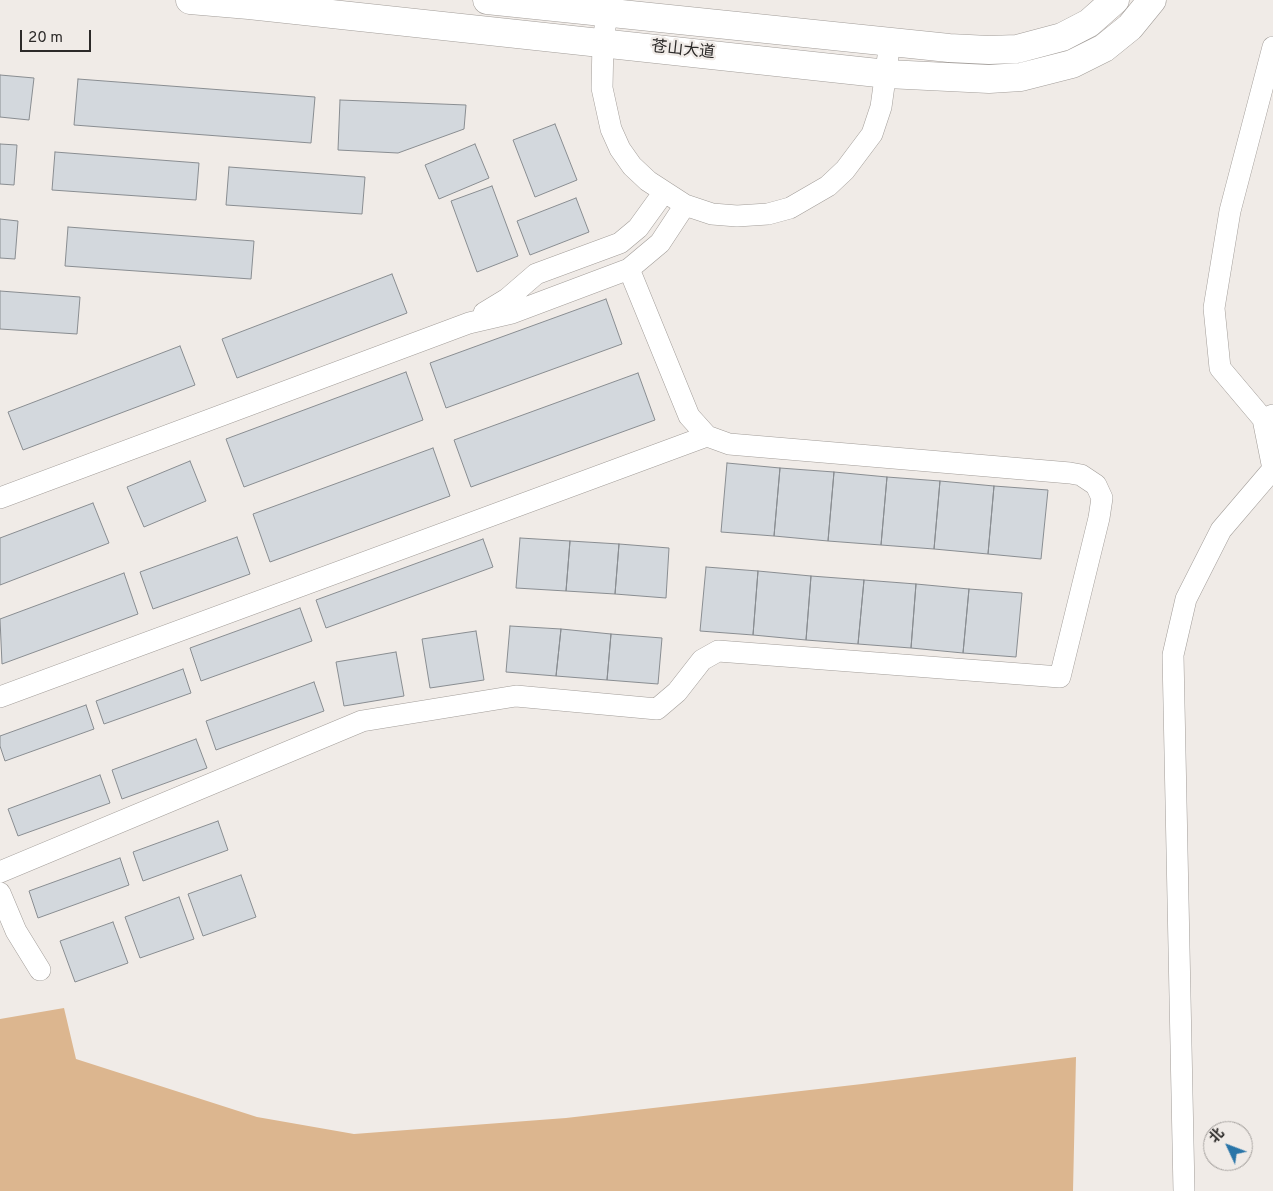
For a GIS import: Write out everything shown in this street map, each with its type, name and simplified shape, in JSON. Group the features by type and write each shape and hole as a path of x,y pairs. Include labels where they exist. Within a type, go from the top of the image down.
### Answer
{"main road":[{"name":"苍山大道","path":"190,0 602,42 887,74 990,79 1021,77 1072,64 1104,48 1130,27 1152,0"},
{"name":"苍山大道","path":"487,0 949,48 1017,48 1062,37 1088,23 1115,0"}],"street":[{"path":"607,12 602,42 602,88 611,129 620,149 632,166 664,192 685,205 712,214 737,216 768,214 790,208 808,199 845,170 865,146 872,134 881,107 890,42"},
{"path":"1184,1191 1173,655 1186,599 1221,530 1273,469 1268,417 1220,368 1214,308 1230,211 1273,47"},
{"path":"469,323 507,299 536,274 620,243 638,228 664,192"},
{"path":"0,498 469,323 512,313 629,269 660,243 685,205"},
{"path":"0,872 362,721 516,696 657,709 677,692 702,660 718,651 1060,677 1099,518 1102,498 1096,485 1091,480 1081,475 1070,473 729,444 707,436 689,416 629,269"},
{"path":"0,697 707,436"},
{"path":"0,893 16,931 40,970"}],"shaded area":[{"path":"64,1008 76,1059 257,1117 354,1134 566,1118 1076,1057 1073,1191 0,1191 0,1019"}],"building":[{"path":"0,75 34,78 29,120 0,117"},
{"path":"78,79 315,97 311,143 74,125"},
{"path":"340,100 466,105 464,129 398,153 338,150"},
{"path":"555,124 577,180 535,197 513,140"},
{"path":"0,144 17,145 14,185 0,184"},
{"path":"475,144 489,178 439,199 425,165"},
{"path":"55,152 199,163 196,200 52,190"},
{"path":"229,167 365,177 362,214 226,205"},
{"path":"492,186 518,256 477,272 451,201"},
{"path":"576,198 589,232 530,255 517,221"},
{"path":"0,219 18,221 15,259 0,258"},
{"path":"68,227 254,241 251,279 65,266"},
{"path":"392,274 407,313 237,378 222,339"},
{"path":"0,291 80,297 77,334 0,329"},
{"path":"606,299 622,344 446,408 430,363"},
{"path":"180,346 195,385 23,450 8,412"},
{"path":"406,372 423,420 244,487 226,439"},
{"path":"638,373 655,420 471,487 454,440"},
{"path":"433,448 450,496 270,562 253,514"},
{"path":"190,461 206,501 144,527 127,487"},
{"path":"727,463 780,468 774,536 721,532"},
{"path":"780,468 834,472 828,541 774,536"},
{"path":"834,472 887,477 881,545 828,541"},
{"path":"887,477 940,481 934,549 881,545"},
{"path":"940,481 994,486 988,554 934,549"},
{"path":"994,486 1048,490 1041,559 988,554"},
{"path":"93,503 109,543 0,585 0,538"},
{"path":"237,537 250,574 153,609 140,572"},
{"path":"520,538 570,541 566,591 516,588"},
{"path":"483,539 493,567 326,628 316,600"},
{"path":"570,541 619,544 615,594 566,591"},
{"path":"619,544 669,548 666,598 615,594"},
{"path":"706,567 758,571 753,635 700,631"},
{"path":"758,571 811,576 806,640 753,635"},
{"path":"124,573 138,614 2,664 0,619"},
{"path":"811,576 864,580 858,644 806,640"},
{"path":"864,580 916,584 911,648 858,644"},
{"path":"916,584 969,589 963,653 911,648"},
{"path":"969,589 1022,593 1016,657 963,653"},
{"path":"300,608 312,641 201,681 190,648"},
{"path":"510,626 561,629 556,676 506,672"},
{"path":"561,629 611,634 607,680 556,676"},
{"path":"476,631 484,680 430,688 422,639"},
{"path":"611,634 662,638 658,684 607,680"},
{"path":"396,652 404,696 344,706 336,662"},
{"path":"183,669 191,693 104,724 96,701"},
{"path":"314,682 324,711 216,750 206,721"},
{"path":"86,705 94,729 5,761 0,746 0,736"},
{"path":"196,739 207,768 122,799 112,770"},
{"path":"100,775 110,803 18,836 8,809"},
{"path":"218,821 228,850 143,881 133,852"},
{"path":"120,858 129,885 38,918 29,891"},
{"path":"241,875 256,917 203,936 188,894"},
{"path":"179,897 194,939 140,958 125,917"},
{"path":"113,922 128,963 75,982 60,941"}]}
